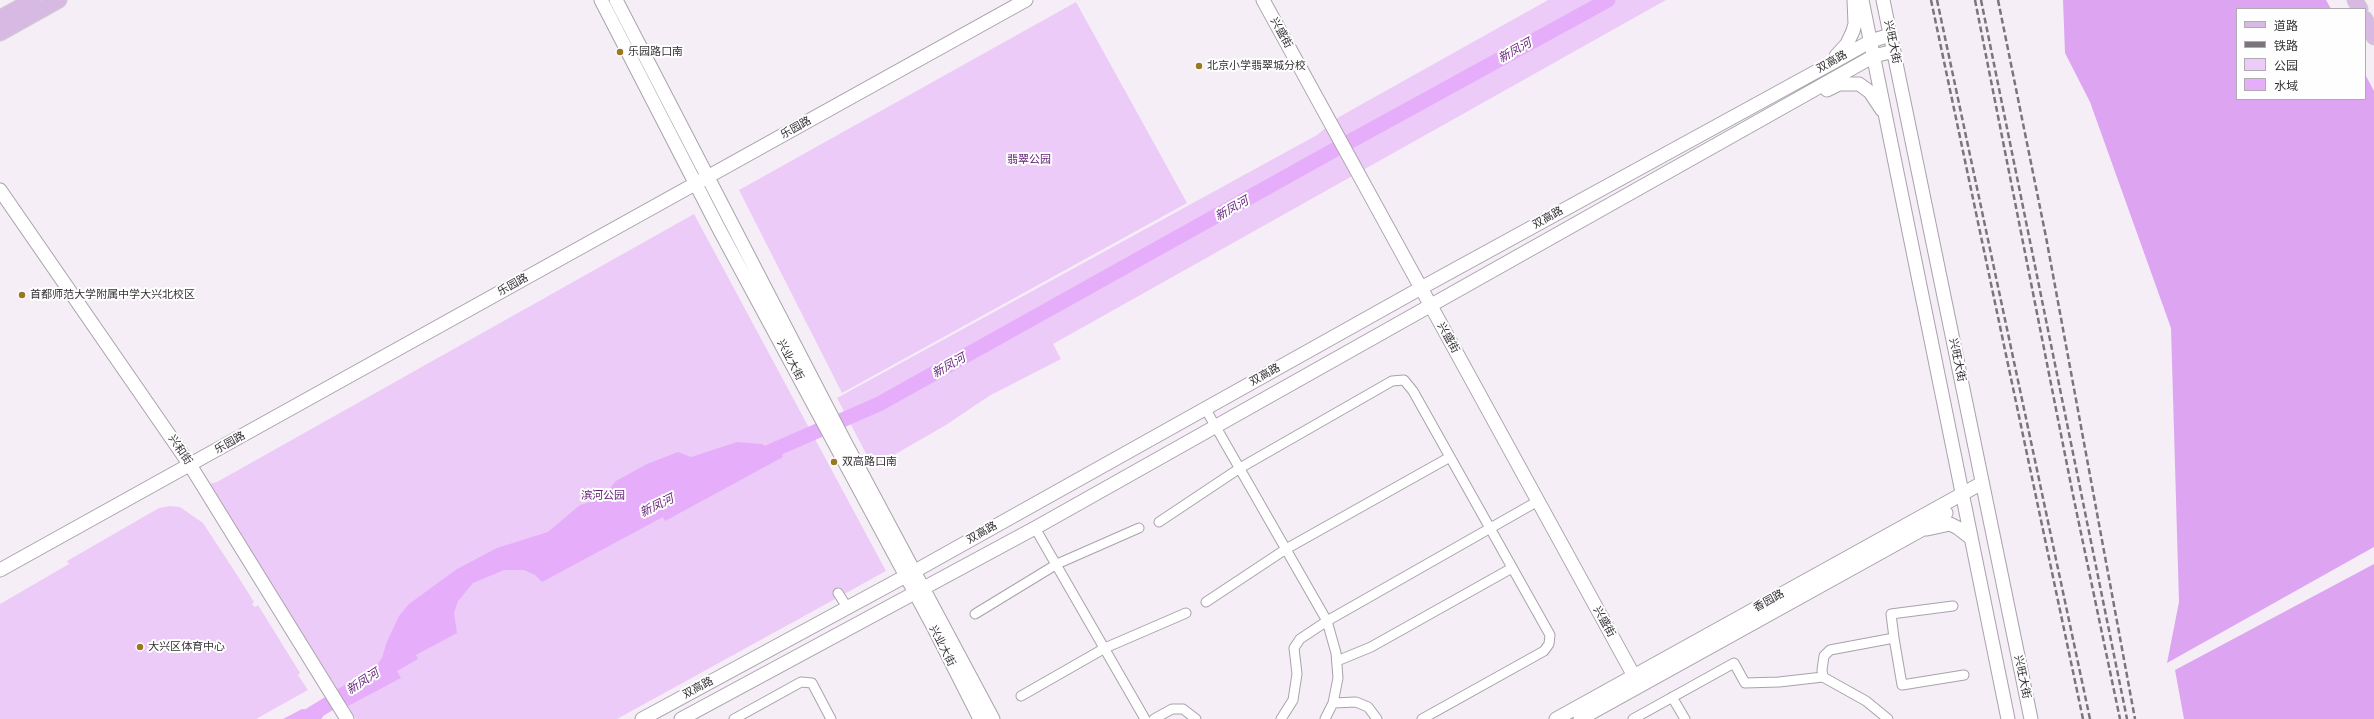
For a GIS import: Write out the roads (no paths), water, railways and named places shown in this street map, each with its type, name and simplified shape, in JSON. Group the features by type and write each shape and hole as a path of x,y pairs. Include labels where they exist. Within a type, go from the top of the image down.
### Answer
{"main road":[{"path":"0,18 33,0"},
{"path":"0,33 59,0"},
{"path":"2366,21 2374,37"}],"street":[{"name":"兴业大街","path":"601,0 696,184 825,415 918,589 993,719"},
{"name":"兴业大街","path":"616,0 709,177 825,415"},
{"name":"乐园路","path":"0,570 1026,0"},
{"name":"兴盛街","path":"1263,0 1634,676"},
{"path":"1830,64 1847,44 1853,31 1856,16 1854,0"},
{"path":"1864,6 1870,17 1875,18 1884,4"},
{"name":"兴旺大街","path":"1884,4 2031,719"},
{"name":"兴旺大街","path":"1864,6 1962,499 2008,719"},
{"name":"双高路","path":"642,719 910,574 1421,288 1871,41 1890,35"},
{"name":"双高路","path":"681,719 918,589 1035,528 1874,56 1894,50"},
{"path":"1781,108 1839,84 1849,83 1859,84 1870,92 1887,118"},
{"path":"1884,105 1893,94 1903,98"},
{"name":"兴和街","path":"0,190 190,465 347,719"},
{"path":"1160,522 1240,468 1392,382 1404,380 1413,391 1550,635 1549,644 1544,650 1422,719"},
{"path":"1205,408 1327,621 1337,661 1338,678 1333,702 1325,719"},
{"path":"1206,602 1286,549 1450,457"},
{"name":"香园路","path":"1556,719 1983,488"},
{"name":"香园路","path":"1580,719 1923,529 1962,499"},
{"path":"1281,719 1293,700 1297,674 1294,648 1300,639 1327,621 1538,501"},
{"path":"1923,529 1950,524 1971,538"},
{"path":"1035,528 1145,719"},
{"path":"975,614 1057,564 1139,528"},
{"path":"1337,661 1371,647 1512,568"},
{"name":"兴业大街","path":"918,589 980,719"},
{"path":"838,594 847,607"},
{"path":"1953,606 1891,614 1894,638 1902,685 1964,675"},
{"path":"1021,696 1105,648 1186,613"},
{"path":"1823,678 1822,670 1824,656 1830,650 1894,638"},
{"path":"1633,719 1734,663 1745,683 1823,678 1866,701 1888,719"},
{"path":"734,719 801,682 812,684 831,719"},
{"path":"1672,697 1685,719"},
{"path":"1333,702 1356,702 1368,707 1377,719"},
{"path":"1154,719 1172,709 1183,709 1196,719"}],"water":[{"path":"737,442 762,444 770,449 777,446 783,457 665,521 663,517 542,582 535,575 524,570 504,570 473,583 458,601 454,613 457,633 416,655 418,659 397,671 401,678 348,706 339,692 361,680 374,669 382,658 386,644 399,616 409,604 457,569 497,548 548,532 580,505 605,498 607,492 616,481 647,464 678,452 691,457"},
{"path":"302,709 320,711 323,717 321,719 283,719"}],"waterway":[{"name":"新凤河","path":"760,456 879,404 1327,154 1608,0"},
{"name":"新凤河","path":"304,719 359,685"}],"railway":[{"path":"1931,0 2083,719"},
{"path":"1937,0 2090,719"},
{"path":"1975,0 2073,495 2120,719"},
{"path":"1981,0 2127,719"},
{"path":"1998,0 2046,237 2135,719"}],"place":[{"name":"乐园路口南","path":"620,52"},
{"name":"北京小学翡翠城分校","path":"1199,66"},
{"name":"首都师范大学附属中学大兴北校区","path":"22,295"},
{"name":"双高路口南","path":"834,462"},
{"name":"大兴区体育中心","path":"140,647"}],"park label":[{"name":"翡翠公园","path":"1029,160"},
{"name":"滨河公园","path":"603,496"}]}
